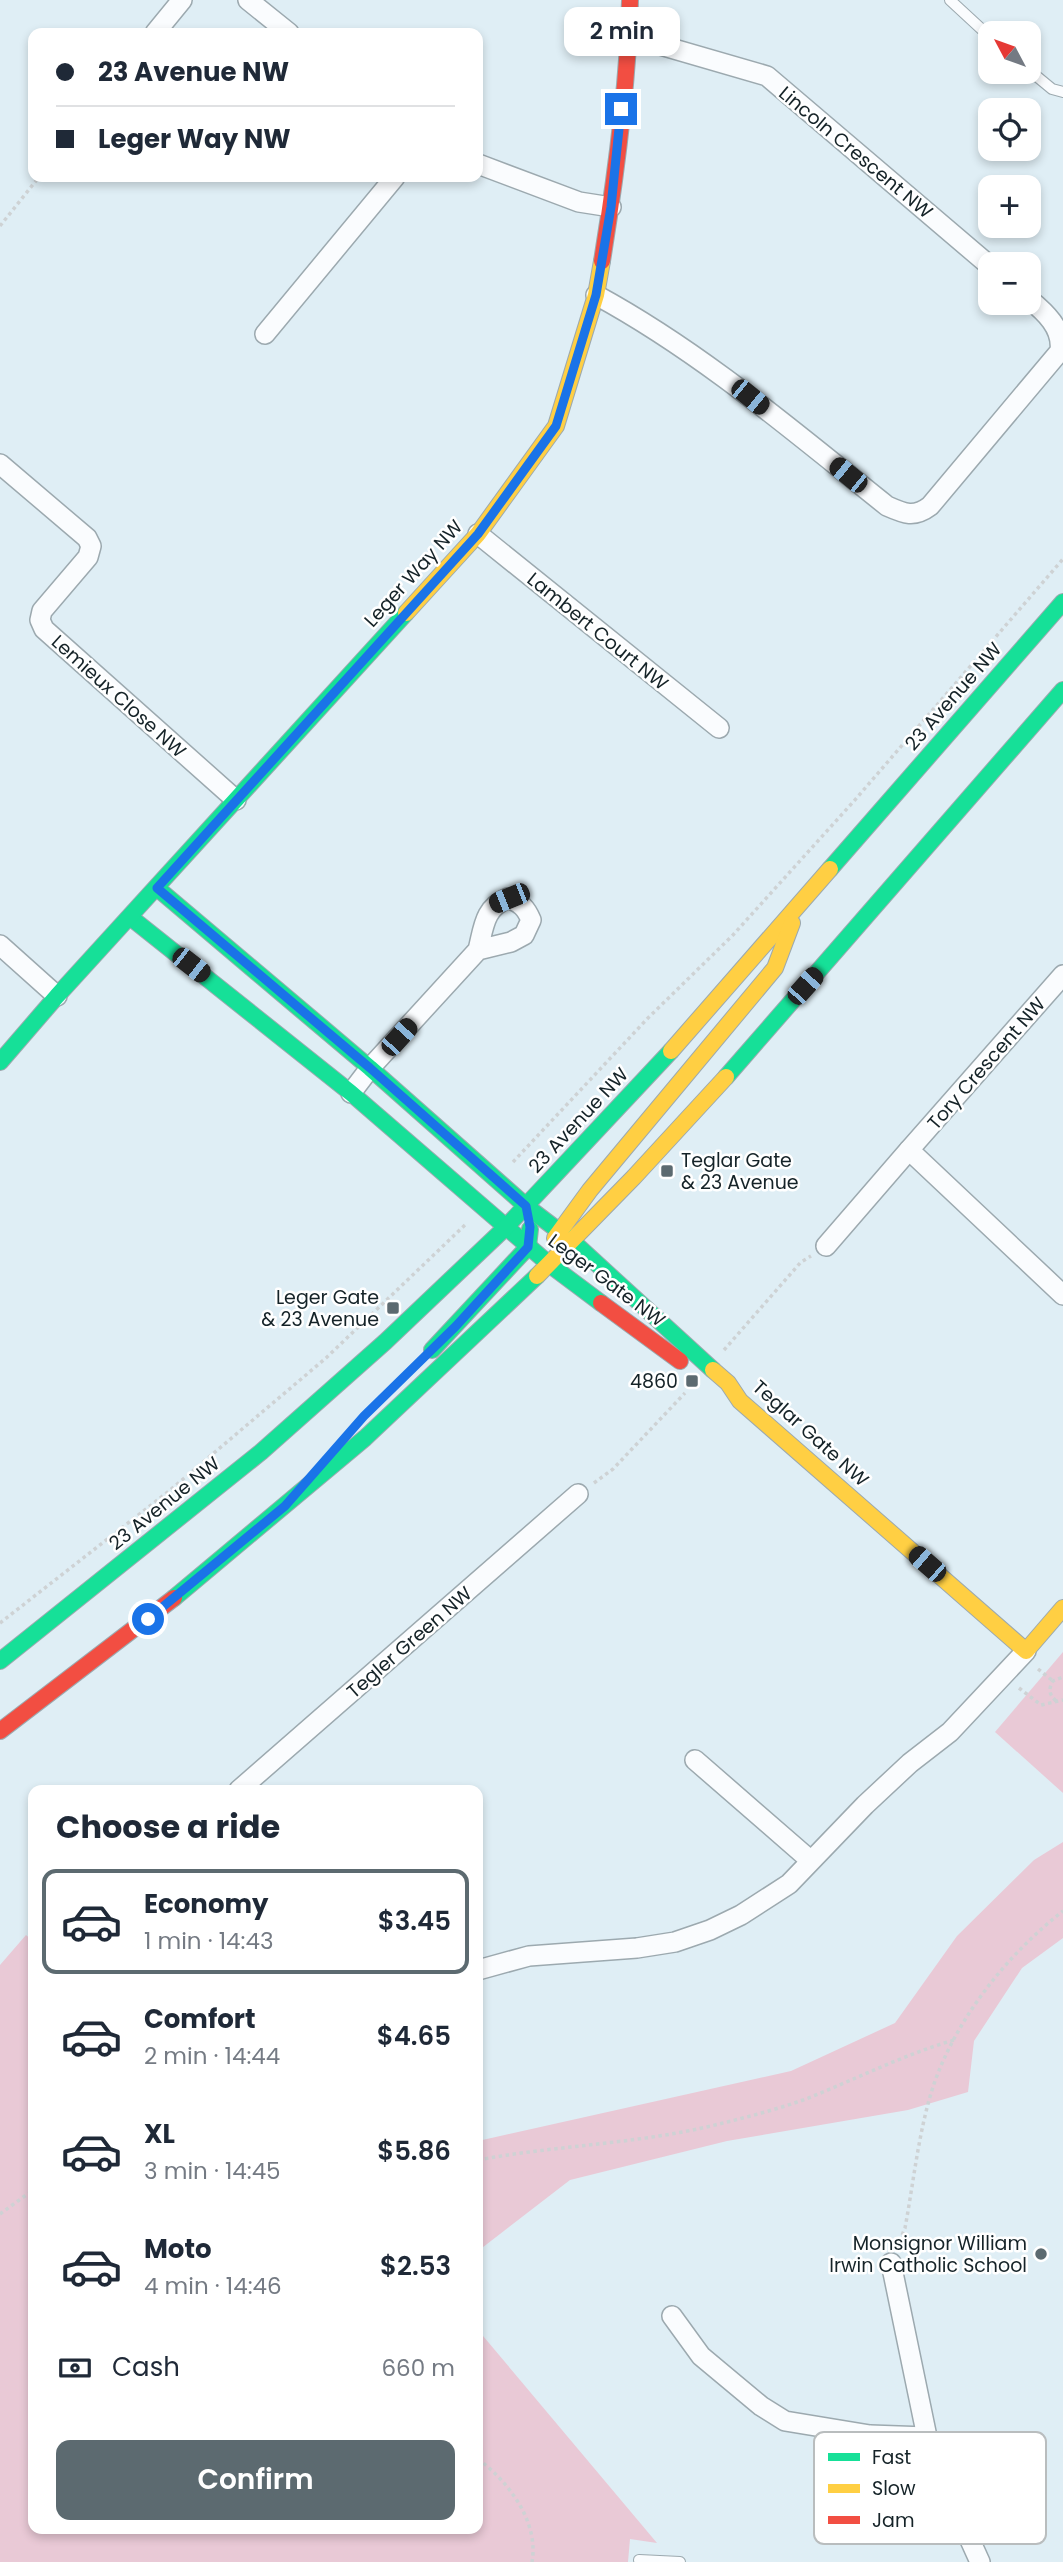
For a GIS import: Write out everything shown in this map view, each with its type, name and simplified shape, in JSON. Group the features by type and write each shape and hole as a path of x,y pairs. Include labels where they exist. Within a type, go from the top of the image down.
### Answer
{"street":[{"path":"159,28 182,0"},
{"path":"248,0 283,28"},
{"name":"Leger Way NW","path":"0,1062 478,534 556,426 596,295 611,207 631,0"},
{"name":"Lincoln Crescent NW","path":"629,36 766,76 978,256"},
{"path":"483,166 579,202 611,207"},
{"path":"265,334 391,182"},
{"path":"596,295 655,329 750,397 887,506 905,514 918,514 930,506 1060,351 1063,343 1061,332 1041,309"},
{"name":"Lemieux Close NW","path":"0,464 87,538 91,546 88,557 42,611 40,620 44,629 236,800"},
{"name":"Lambert Court NW","path":"478,534 719,728"},
{"name":"23 Avenue NW","path":"0,1661 261,1452 385,1342 505,1227 665,1058 1063,602"},
{"path":"0,1731 170,1603 285,1506 425,1383 549,1264 716,1087 1063,690"},
{"name":"Leger Gate NW","path":"157,888 370,1068 526,1206 572,1241"},
{"path":"549,1264 551,1246 559,1230 775,968 799,906"},
{"name":"Leger Gate NW","path":"131,917 351,1093 549,1264 720,1391 740,1401"},
{"path":"0,945 57,996"},
{"path":"351,1093 370,1068 478,950"},
{"name":"Tory Crescent NW","path":"826,1246 1063,975"},
{"path":"909,1150 1063,1295"},
{"path":"419,1362 528,1247 530,1227 526,1206"},
{"name":"Teglar Gate NW","path":"572,1241 727,1383 740,1401 1026,1651"},
{"path":"285,1506 364,1416"},
{"name":"Tegler Green NW","path":"245,1785 578,1494"},
{"path":"483,1963 529,1956 637,1948 675,1942 710,1930 741,1915 789,1884 810,1860 910,1763 950,1732 1005,1675 1063,1608"},
{"path":"695,1760 810,1860"},
{"path":"891,2263 926,2432"},
{"path":"671,2316 701,2356 761,2406 785,2421 852,2432"},
{"path":"972,2544 980,2562"}],"lane":[{"path":"949,0 978,26"},
{"path":"1041,79 1052,89 1063,92"},
{"path":"639,2560 680,2562"}],"path":[{"path":"0,226 35,182"},
{"path":"499,1181 515,1159 648,1018 733,935 854,802 1063,559"},
{"path":"0,1623 170,1491 326,1357 464,1227 480,1205"},
{"path":"722,1352 801,1262 826,1246"},
{"path":"578,1494 613,1469 685,1393"},
{"path":"1005,1675 1041,1705 1063,1700"},
{"path":"1056,1701 1049,1693 1050,1687 1053,1681 1063,1677"},
{"path":"891,2263 905,2228 929,2101 954,2039 1010,1960 1063,1911"},
{"path":"483,2159 519,2152 612,2143 718,2124 802,2100 904,2056 954,2039"},
{"path":"0,2214 28,2194"},
{"path":"483,2464 504,2483 527,2519 532,2531 532,2562"}],"shaded area":[{"path":"1063,1652 1063,1793 995,1732"},
{"path":"1063,1842 1063,1938 1022,1968 974,2041 968,2092 908,2110 727,2141 570,2180 483,2247 483,2140 791,2071 895,2023 957,1936 1034,1860"},
{"path":"26,1935 28,1937 28,2534 483,2534 483,2336 657,2543 630,2539 628,2562 0,2562 0,1965"}],"traffic: fast":[{"path":"830,869 1063,602"},
{"path":"0,1062 406,613"},
{"path":"726,1077 1063,690"},
{"path":"157,888 370,1068 526,1206 572,1241 713,1370"},
{"path":"130,917 351,1093 549,1264 601,1303"},
{"path":"0,1661 261,1452 385,1342 505,1228 671,1051"},
{"path":"432,1350 528,1247 530,1229"},
{"path":"174,1598 365,1438 537,1276"}],"traffic: slow":[{"path":"406,613 478,534 556,426 596,295 602,261"},
{"path":"671,1051 830,869"},
{"path":"555,1238 590,1190 775,968 792,923"},
{"path":"537,1276 634,1177 726,1077"},
{"path":"713,1370 728,1383 740,1401 1026,1651 1063,1608"}],"traffic: jam":[{"path":"602,261 620,131 630,0"},
{"path":"601,1303 680,1361"},
{"path":"0,1731 174,1598"}],"place":[{"name":"Teglar Gate & 23 Avenue","path":"667,1171"},
{"name":"Leger Gate & 23 Avenue","path":"393,1308"},
{"name":"4860","path":"692,1381"},
{"name":"Monsignor William Irwin Catholic School","path":"1041,2254"}],"route":[{"path":"148,1619 285,1506 364,1416 456,1326 528,1247 530,1227 526,1206 370,1068 157,888 478,534 556,426 596,295 611,207 621,109"}]}
